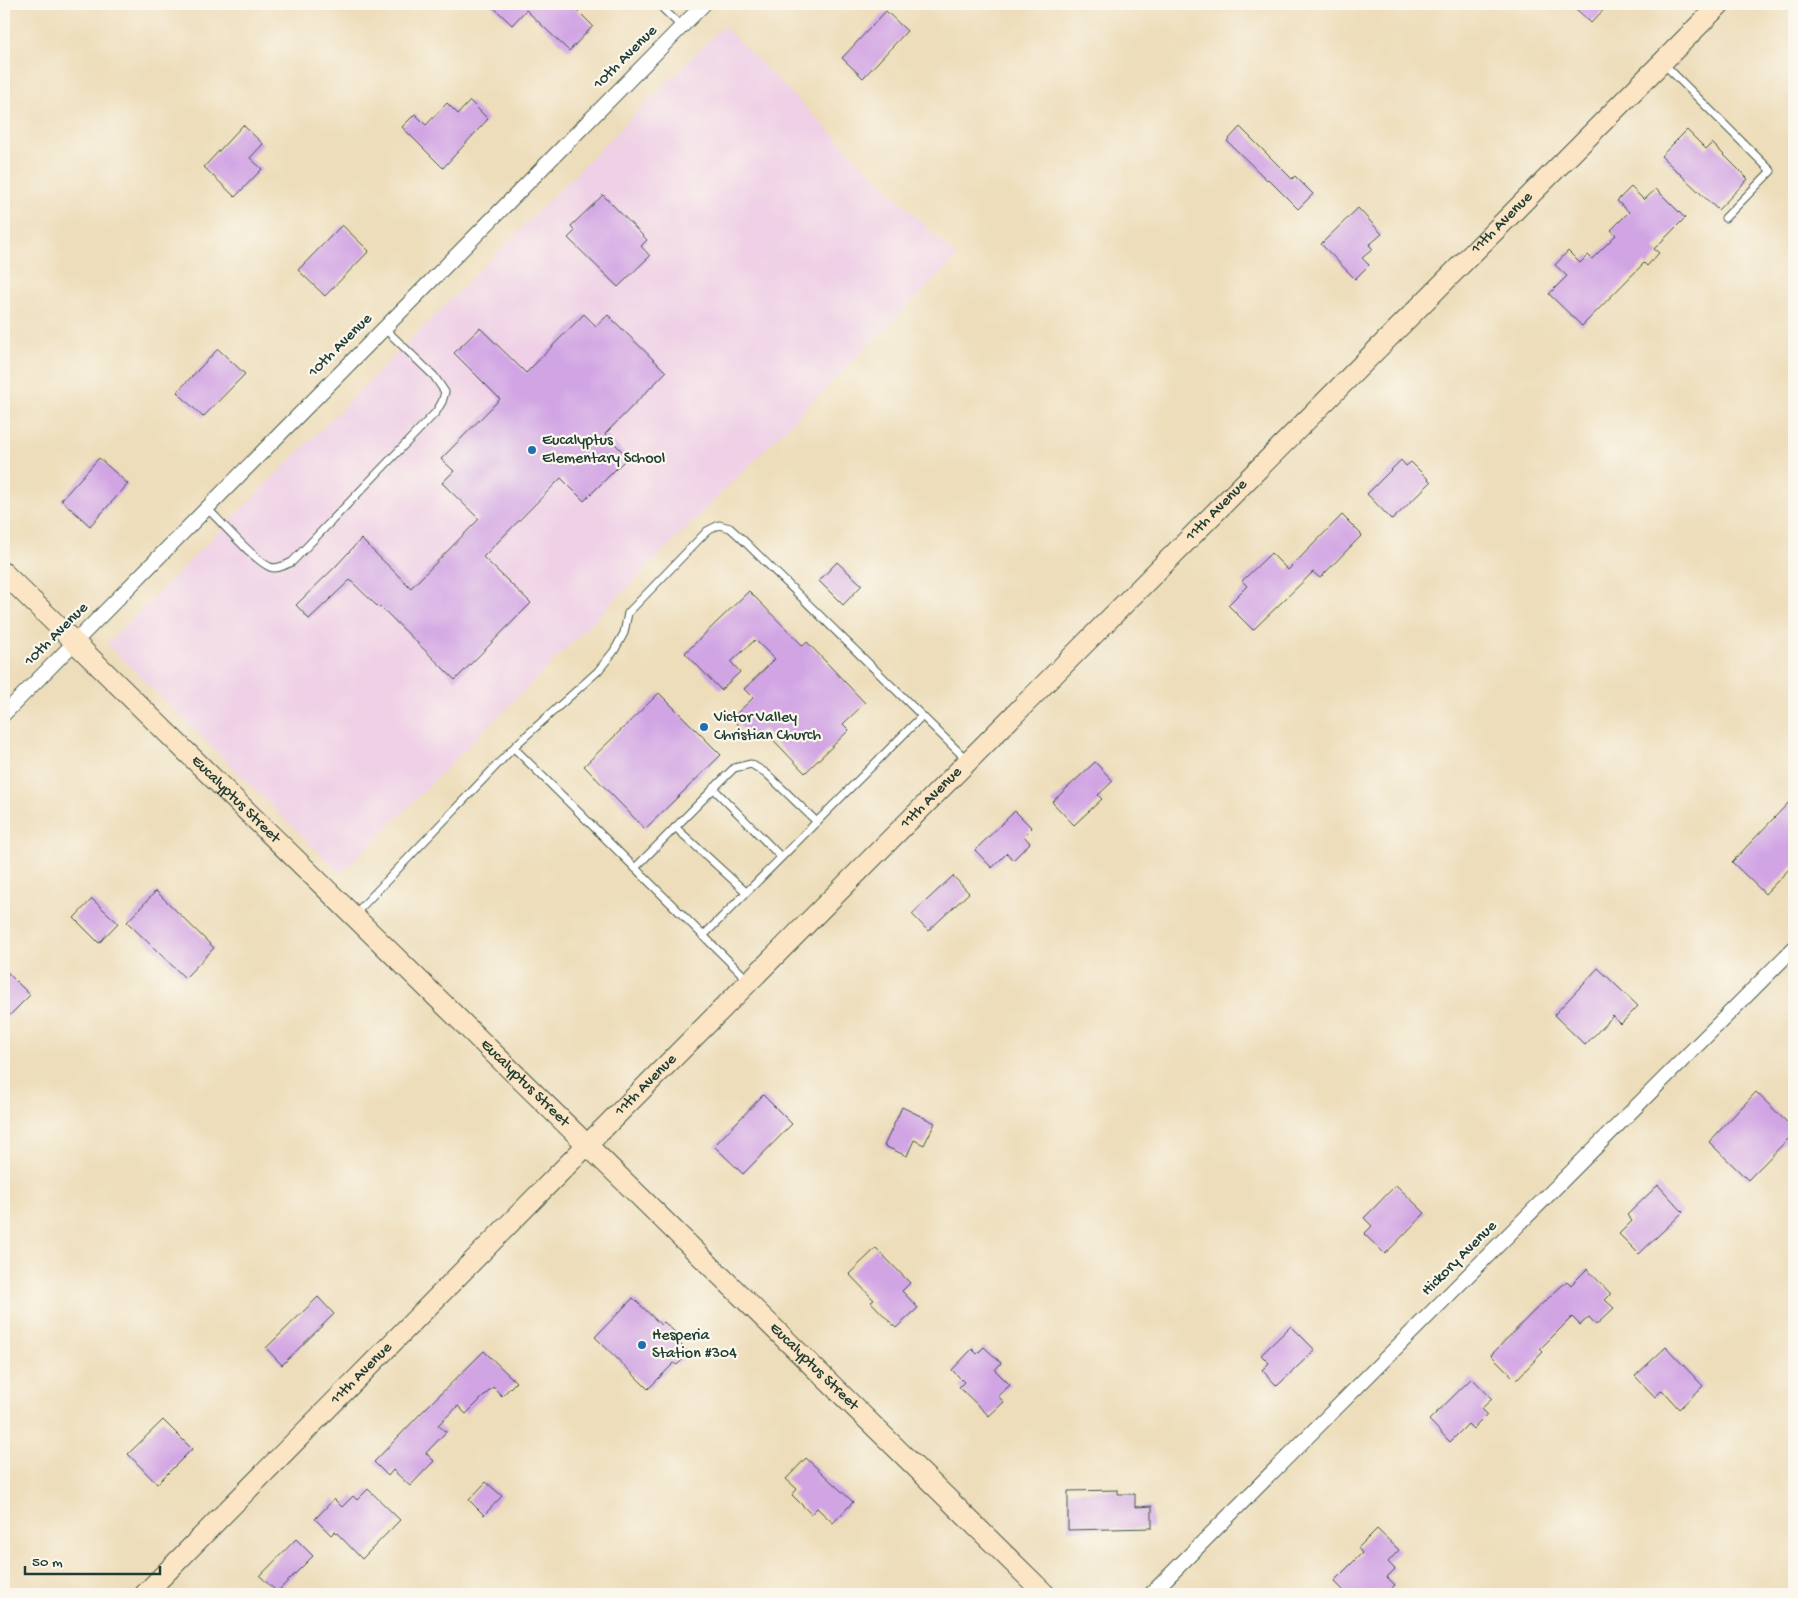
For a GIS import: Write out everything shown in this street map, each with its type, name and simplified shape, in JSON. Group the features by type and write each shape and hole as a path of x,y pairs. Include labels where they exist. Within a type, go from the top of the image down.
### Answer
{"main road":[{"name":"11th Avenue","path":"145,1594 587,1145 1720,4"},
{"name":"Eucalyptus Street","path":"4,573 1045,1594"}],"street":[{"name":"10th Avenue","path":"4,714 704,4"},
{"name":"Hickory Avenue","path":"1151,1594 1794,948"}],"lane":[{"path":"658,4 682,26"},
{"path":"1662,63 1771,171 1725,218"},
{"path":"206,508 271,568 280,567 292,562 436,412 442,402 445,392 434,376 384,328"},
{"path":"353,916 514,748 598,671 624,633 628,613 707,531 719,525 730,528 740,537 968,761"},
{"path":"703,936 922,716"},
{"path":"514,748 750,982"},
{"path":"635,868 734,768 751,764 766,773 817,822"},
{"path":"713,788 781,857"},
{"path":"676,827 746,892"}],"shaded area":[{"name":"Eucalyptus Elementary School","path":"723,26 957,257 341,874 107,644"}],"building":[{"path":"490,4 571,4 593,26 569,51 526,10 512,25"},
{"path":"1571,4 1609,4 1591,23"},
{"path":"886,11 907,31 863,78 842,58"},
{"path":"470,101 488,119 443,168 402,127 415,114 426,125 447,103 458,114"},
{"path":"243,125 263,144 250,158 262,169 235,197 204,167"},
{"path":"1240,127 1292,179 1295,176 1313,194 1298,209 1227,141"},
{"path":"1687,130 1706,149 1712,143 1748,179 1718,210 1661,156"},
{"path":"1631,187 1644,200 1656,189 1685,218 1654,249 1659,253 1647,266 1644,263 1582,326 1549,294 1567,276 1555,265 1568,251 1580,263 1588,255 1592,259 1616,235 1611,230 1629,212 1617,201"},
{"path":"603,195 647,240 641,246 650,256 618,287 568,238 575,231 571,226"},
{"path":"1358,208 1382,234 1369,245 1373,249 1362,258 1369,265 1355,279 1321,244"},
{"path":"342,225 369,251 325,296 298,270"},
{"path":"584,314 596,326 608,315 666,372 605,434 628,457 584,501 561,478 483,557 531,603 455,680 381,607 379,608 350,580 309,619 296,605 361,539 411,588 479,519 442,483 454,471 441,459 500,399 454,353 480,328 526,373"},
{"path":"218,349 245,374 203,417 177,392"},
{"path":"99,458 128,484 90,526 61,500"},
{"path":"1401,460 1406,466 1411,462 1431,482 1392,520 1367,494"},
{"path":"1342,515 1362,535 1320,578 1313,572 1253,630 1228,605 1247,586 1242,581 1271,553 1288,570"},
{"path":"837,562 862,585 843,605 819,581"},
{"path":"749,591 803,646 807,642 865,703 843,724 849,730 805,773 763,729 752,739 732,718 753,698 744,689 775,659 755,640 731,662 740,672 721,690 685,653"},
{"path":"659,693 721,755 645,829 584,766"},
{"path":"1095,762 1113,781 1098,795 1102,799 1074,825 1052,802"},
{"path":"1794,797 1794,864 1765,894 1732,862"},
{"path":"1015,811 1032,828 1024,836 1030,843 1013,860 1007,853 992,868 975,850"},
{"path":"953,876 969,893 928,931 912,914"},
{"path":"156,891 214,948 185,978 127,922"},
{"path":"92,899 118,923 99,943 74,918"},
{"path":"1598,968 1638,1006 1621,1024 1613,1016 1585,1045 1554,1015"},
{"path":"4,969 30,995 4,1021"},
{"path":"1756,1092 1794,1129 1794,1133 1748,1180 1709,1142"},
{"path":"763,1095 792,1124 743,1174 714,1146"},
{"path":"902,1107 935,1123 924,1145 914,1140 907,1156 884,1146"},
{"path":"1396,1185 1425,1213 1385,1254 1364,1234 1372,1226 1364,1218"},
{"path":"1658,1185 1683,1212 1639,1254 1619,1234 1632,1221 1627,1215"},
{"path":"876,1248 910,1283 902,1291 918,1308 896,1328 871,1302 874,1300 849,1274"},
{"path":"1587,1269 1611,1294 1605,1300 1614,1308 1596,1325 1589,1317 1580,1325 1572,1317 1540,1349 1543,1352 1516,1380 1491,1355 1533,1312 1567,1281 1571,1285"},
{"path":"318,1297 334,1314 282,1365 266,1348"},
{"name":"Hesperia Station #304","path":"633,1298 661,1325 664,1322 676,1333 673,1337 689,1353 677,1365 674,1363 648,1389 595,1337"},
{"path":"1291,1326 1315,1350 1277,1386 1262,1370 1269,1363 1261,1355"},
{"path":"984,1347 1001,1363 995,1370 1010,1385 998,1396 1004,1402 989,1416 959,1387 964,1382 952,1370 972,1349 977,1354"},
{"path":"1666,1347 1703,1386 1679,1409 1662,1390 1655,1397 1635,1376"},
{"path":"484,1351 516,1382 502,1396 493,1387 466,1414 458,1406 438,1425 446,1432 426,1453 434,1461 410,1486 393,1470 388,1476 374,1462"},
{"path":"1472,1378 1492,1399 1481,1409 1487,1415 1473,1429 1468,1424 1450,1442 1429,1420"},
{"path":"163,1420 192,1449 157,1484 128,1454"},
{"path":"806,1458 853,1502 833,1523 817,1508 811,1514 792,1495 797,1489 786,1479"},
{"path":"486,1482 502,1496 484,1515 469,1500"},
{"path":"368,1489 400,1520 362,1559 335,1531 331,1535 315,1519 334,1499 342,1507 353,1496 357,1500"},
{"path":"1118,1490 1118,1494 1135,1494 1135,1507 1152,1506 1152,1528 1068,1530 1068,1491"},
{"path":"1377,1529 1399,1550 1388,1562 1395,1569 1387,1577 1395,1585 1386,1594 1347,1594 1334,1581 1362,1553 1358,1548"},
{"path":"296,1539 313,1556 277,1592 260,1576"}],"place":[{"name":"Eucalyptus Elementary School","path":"532,450"},
{"name":"Victor Valley Christian Church","path":"704,727"},
{"name":"Hesperia Station #304","path":"642,1345"}]}
